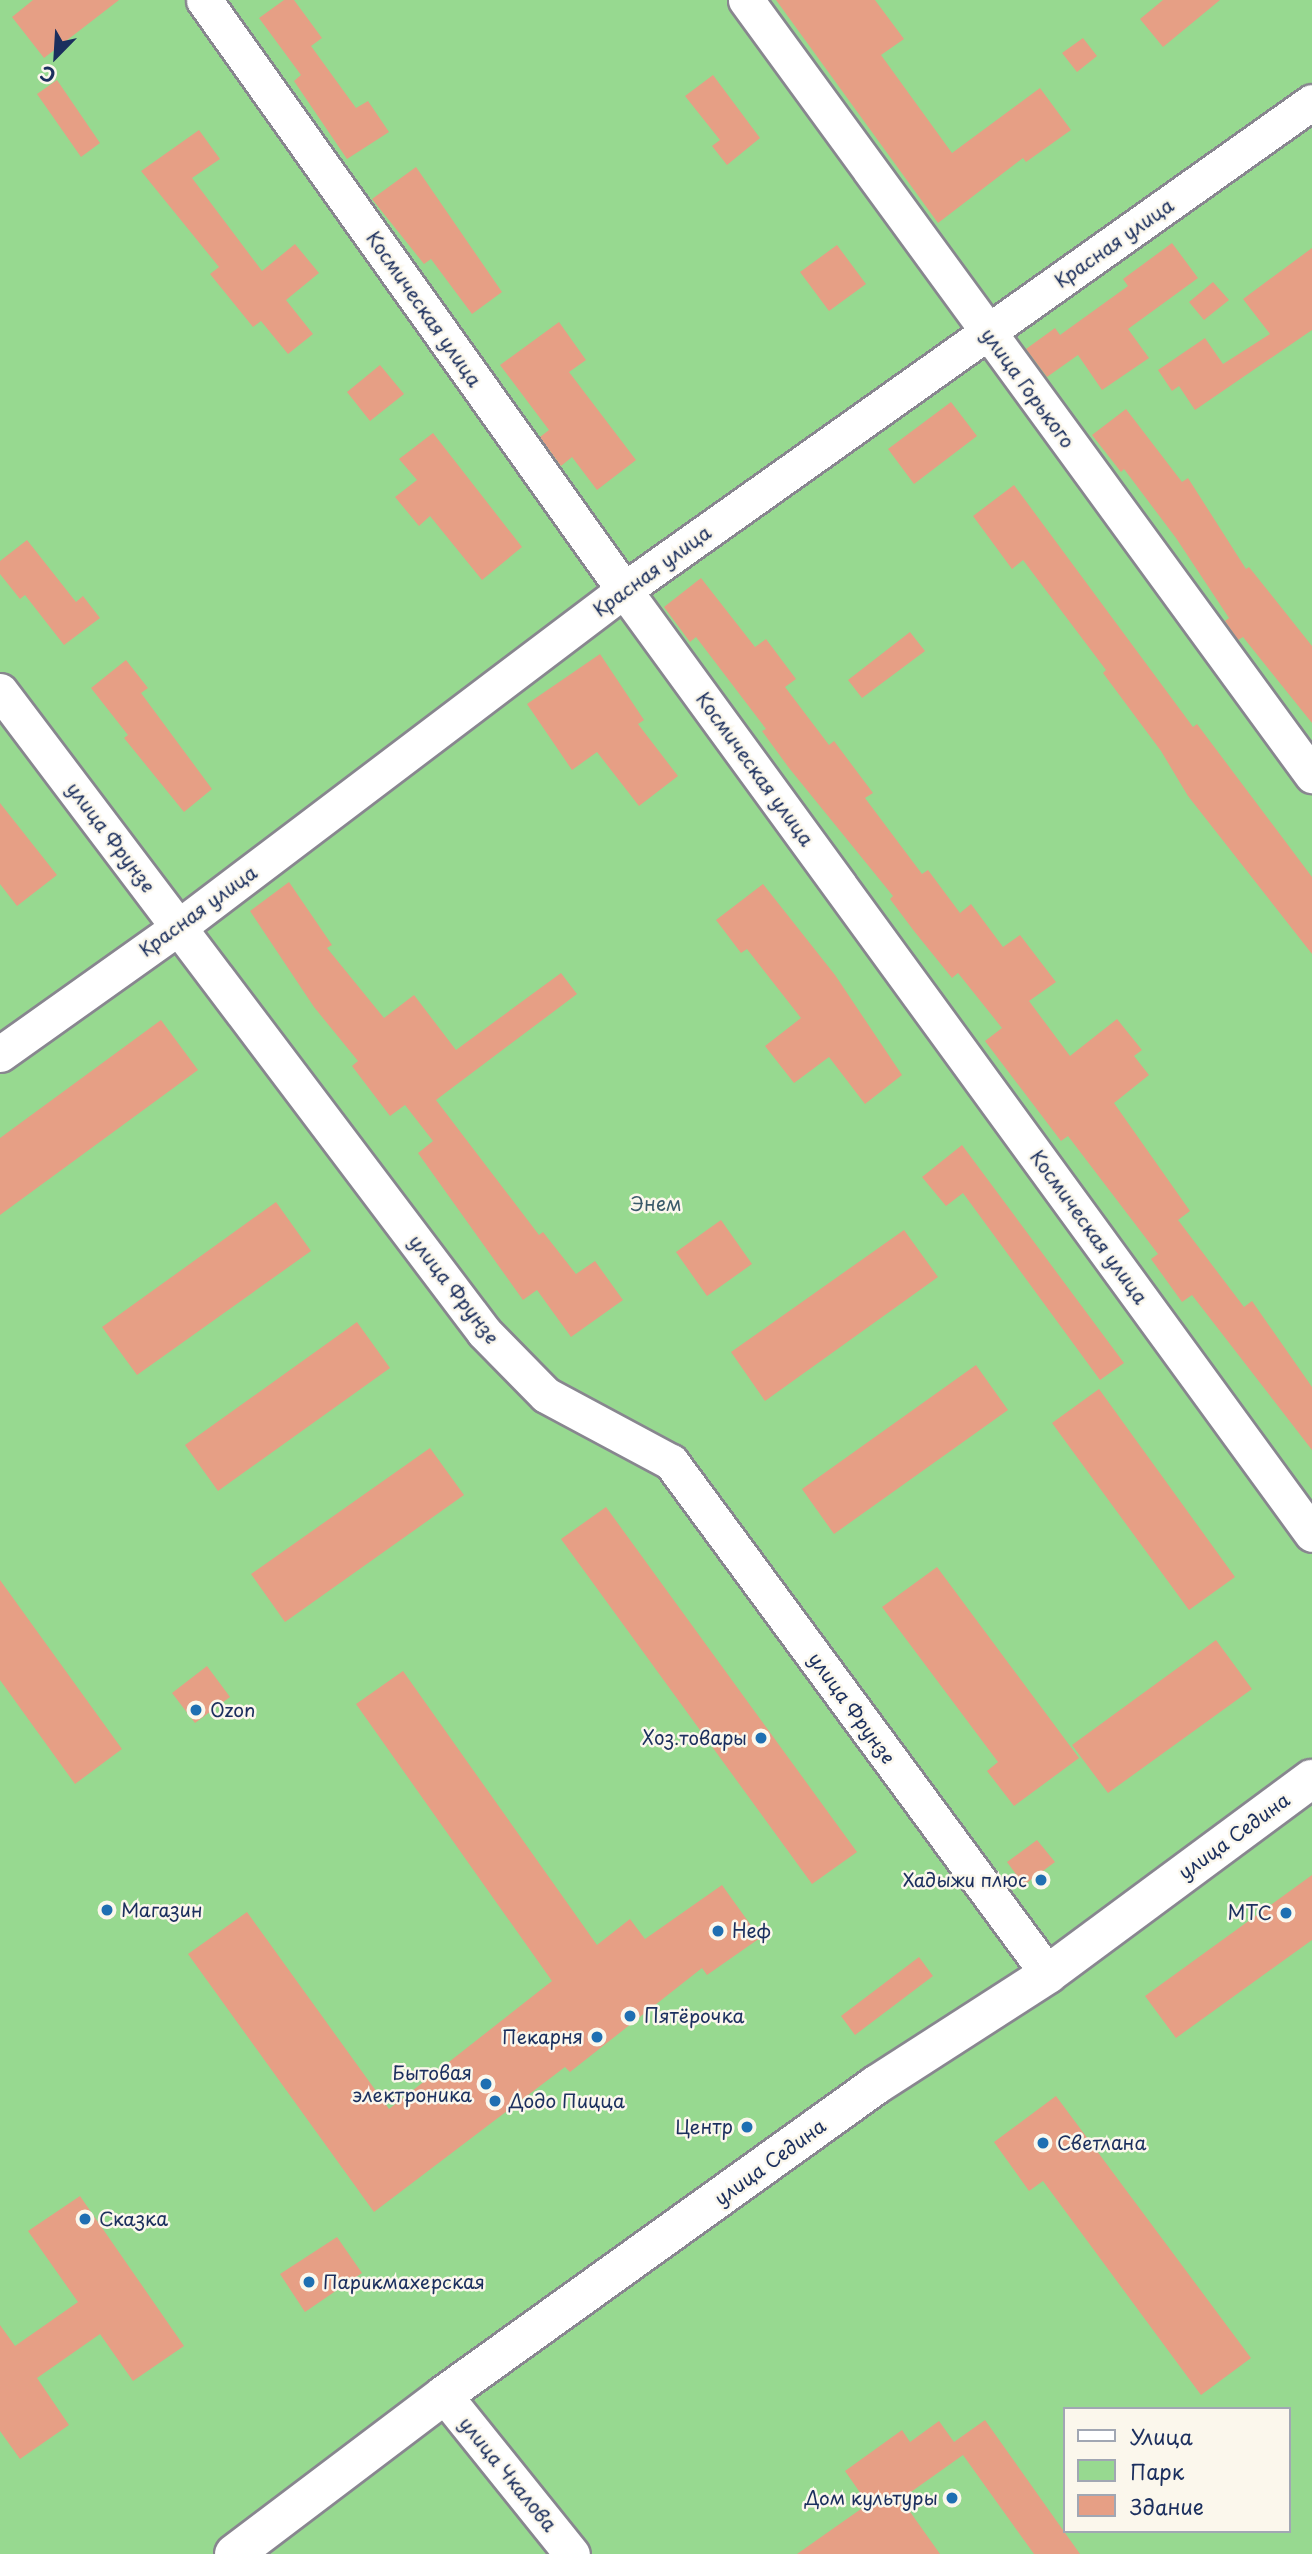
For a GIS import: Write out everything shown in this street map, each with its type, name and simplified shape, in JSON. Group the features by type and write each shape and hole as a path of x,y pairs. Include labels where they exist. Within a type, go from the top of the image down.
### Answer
{"street":[{"name":"Космическая улица","path":"204,0 624,590 1312,1534"},
{"name":"улица Горького","path":"746,0 1312,775"},
{"name":"Красная улица","path":"0,1054 180,926 624,590 1312,102"},
{"name":"улица Фрунзе","path":"0,691 484,1332 546,1395 671,1462 1048,1974"},
{"name":"улица Седина","path":"234,2554 444,2395 876,2085 1048,1974 1312,1779"},
{"name":"улица Чкалова","path":"444,2395 572,2554"}],"green space":[{"name":"Энем","path":"0,0 1312,0 1312,2554 0,2554"}],"building":[{"path":"33,0 119,0 44,58 12,17"},
{"path":"284,0 294,0 322,38 311,46 356,108 368,101 389,132 347,159 294,81 301,75 259,18"},
{"path":"776,0 875,0 904,39 881,55 952,153 1040,88 1071,130 1026,162 1023,158 938,223"},
{"path":"1163,0 1220,0 1163,47 1140,19"},
{"path":"1083,38 1097,56 1077,72 1062,53"},
{"path":"713,75 760,138 727,165 712,146 720,140 685,96"},
{"path":"57,80 100,143 81,157 37,94"},
{"path":"199,130 220,159 192,178 262,271 295,244 319,273 286,300 313,334 288,354 261,321 253,327 210,274 219,267 141,171"},
{"path":"416,167 502,292 472,314 431,259 424,264 372,199"},
{"path":"1172,243 1198,278 1128,329 1149,358 1102,390 1078,355 1047,377 1026,349 1055,328 1060,335 1128,286 1123,279"},
{"path":"837,245 866,284 829,311 800,272"},
{"path":"1312,248 1312,330 1195,410 1179,386 1172,391 1158,370 1205,338 1223,364 1270,334 1243,299"},
{"path":"1213,282 1229,300 1204,320 1189,302"},
{"path":"559,322 586,360 569,372 636,460 597,490 572,457 561,466 540,437 549,430 500,365"},
{"path":"380,365 404,394 370,421 347,392"},
{"path":"951,402 977,436 914,484 888,449"},
{"path":"1126,409 1182,482 1188,478 1246,569 1249,567 1312,646 1312,723 1243,637 1238,640 1225,621 1229,618 1176,538 1124,469 1121,472 1092,435"},
{"path":"433,433 522,547 482,580 430,516 419,526 395,497 417,480 399,459"},
{"path":"1014,485 1193,727 1197,724 1312,877 1312,954 1188,796 1161,751 1103,673 1106,670 1023,560 1012,569 973,516"},
{"path":"27,540 76,602 83,596 100,618 64,645 25,595 20,599 0,574 0,561"},
{"path":"701,578 755,647 766,639 796,679 785,687 829,745 834,741 873,793 865,798 922,874 928,870 960,913 971,904 1003,947 1020,935 1056,982 1029,1001 1070,1056 1117,1019 1142,1050 1134,1056 1149,1075 1114,1103 1190,1211 1178,1220 1244,1307 1252,1301 1312,1387 1312,1450 1192,1295 1182,1302 1151,1259 1158,1254 1068,1136 1061,1141 985,1041 1002,1028 958,973 952,978 914,931 890,899 893,896 789,768 762,731 766,729 696,637 690,642 664,607"},
{"path":"910,632 925,651 862,698 848,680"},
{"path":"600,654 644,720 638,724 678,776 639,806 597,752 572,770 527,704"},
{"path":"126,660 148,688 141,693 212,789 184,812 124,738 128,735 91,688"},
{"path":"0,803 57,875 17,906 0,884"},
{"path":"289,882 332,945 327,948 384,1018 414,995 456,1050 561,973 577,994 436,1100 539,1235 543,1232 576,1274 595,1261 623,1300 571,1337 537,1290 523,1300 418,1153 433,1141 405,1105 390,1116 352,1066 358,1061 314,1007 250,911"},
{"path":"763,884 835,975 902,1075 865,1104 829,1057 794,1083 765,1046 801,1018 747,949 741,953 716,920"},
{"path":"161,1020 198,1070 0,1215 0,1138"},
{"path":"962,1145 1124,1363 1100,1380 963,1193 946,1206 922,1177"},
{"path":"276,1202 311,1251 137,1375 102,1327"},
{"path":"721,1220 752,1264 707,1296 676,1252"},
{"path":"904,1230 938,1277 765,1401 731,1352"},
{"path":"357,1322 390,1368 218,1491 185,1445"},
{"path":"976,1365 1008,1410 834,1534 802,1489"},
{"path":"1099,1389 1235,1577 1189,1610 1052,1423"},
{"path":"430,1448 464,1495 285,1622 251,1574"},
{"path":"606,1507 857,1852 812,1884 561,1539"},
{"path":"937,1567 1079,1758 1014,1806 987,1771 998,1762 882,1607"},
{"path":"0,1580 122,1749 75,1784 0,1680"},
{"path":"1216,1640 1252,1689 1108,1793 1072,1745"},
{"path":"207,1666 230,1697 195,1723 172,1693"},
{"path":"403,1671 597,1945 630,1919 645,1939 722,1885 760,1938 707,1975 702,1968 570,2072 565,2067 374,2212 188,1954 247,1912 389,2109 552,1981 356,1704"},
{"path":"1037,1840 1055,1862 1024,1885 1007,1862"},
{"path":"1312,1875 1312,1940 1176,2038 1145,1996"},
{"path":"919,1957 933,1976 855,2035 841,2016"},
{"path":"1056,2096 1251,2358 1201,2395 1043,2181 1029,2191 994,2142"},
{"path":"80,2196 184,2346 133,2381 100,2334 37,2378 69,2425 20,2459 0,2431 0,2325 15,2346 78,2302 28,2231"},
{"path":"337,2237 362,2273 305,2312 280,2274"},
{"path":"985,2420 1080,2554 1034,2554 963,2455 901,2499 940,2554 797,2554 868,2504 845,2471 902,2430 910,2442 939,2421 954,2442"}],"place":[{"name":"Ozon","path":"196,1710"},
{"name":"Хоз.товары","path":"761,1738"},
{"name":"Хадыжи плюс","path":"1041,1880"},
{"name":"Магазин","path":"107,1910"},
{"name":"МТС","path":"1286,1913"},
{"name":"Неф","path":"718,1931"},
{"name":"Пятёрочка","path":"630,2016"},
{"name":"Пекарня","path":"597,2037"},
{"name":"Бытовая электроника","path":"486,2084"},
{"name":"Додо Пицца","path":"495,2101"},
{"name":"Центр","path":"747,2127"},
{"name":"Светлана","path":"1043,2143"},
{"name":"Сказка","path":"85,2219"},
{"name":"Парикмахерская","path":"309,2282"},
{"name":"Дом культуры","path":"952,2498"}]}
